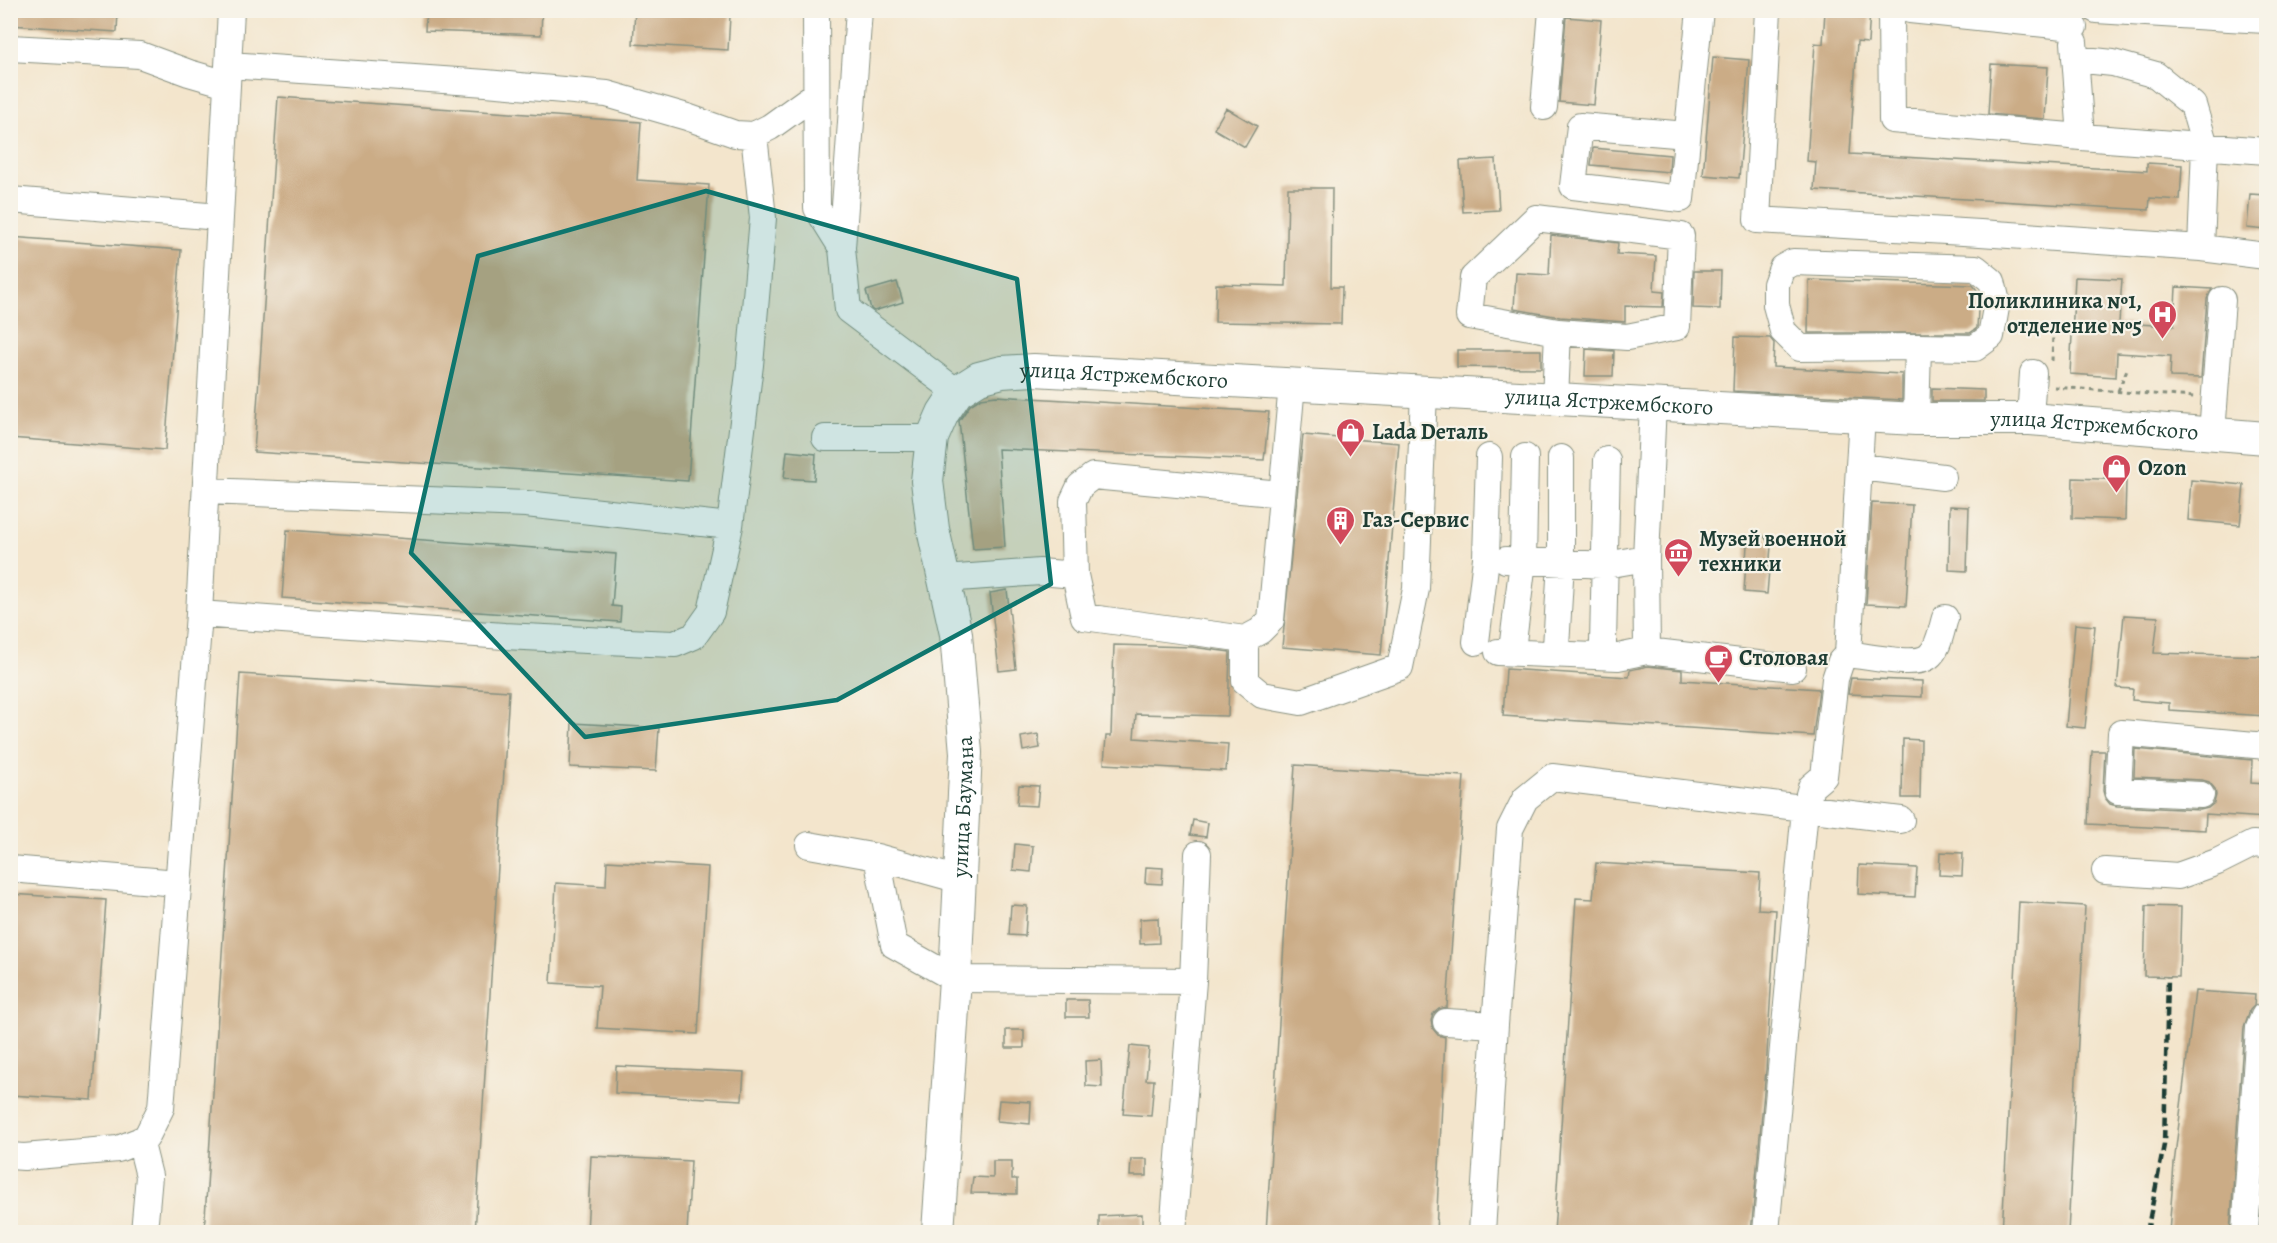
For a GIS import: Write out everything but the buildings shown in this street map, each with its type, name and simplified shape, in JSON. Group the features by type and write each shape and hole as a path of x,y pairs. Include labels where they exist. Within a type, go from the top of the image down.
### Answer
{"main road":[{"name":"улица Ястржембского","path":"957,392 978,378 1002,372 1034,370 1916,419 2030,419 2266,438"},
{"name":"улица Баумана","path":"938,1233 955,979 966,753 956,634 933,529 927,481 932,438 943,412 957,392"}],"street":[{"path":"10,1156 24,1157 118,1149 146,1138 161,1108 199,614 231,10"},
{"path":"816,10 817,208 842,248"},
{"path":"859,10 842,248 848,310 957,392"},
{"path":"1544,107 1552,10"},
{"path":"1687,135 1580,126 1573,186 1681,199 1700,10"},
{"path":"1768,10 1757,220 2201,248 2266,256"},
{"path":"1891,10 1892,120 2266,151"},
{"path":"1910,10 2074,19 2081,137"},
{"path":"2096,10 2229,14 2266,20"},
{"path":"10,48 140,55 189,73 486,83 607,94 687,117 735,134 754,135 770,127 816,94"},
{"path":"2076,59 2113,63 2156,75 2193,105 2205,147 2201,248"},
{"path":"199,614 504,636 675,644 694,636 711,612 730,526 750,365 764,218 754,135"},
{"path":"10,200 220,217"},
{"path":"1536,218 1681,236 1677,327 1627,337 1558,332 1469,316 1473,278 1536,218"},
{"path":"1793,262 1976,268 1992,281 1996,302 1991,336 1975,348 1918,347 1800,348 1783,331 1776,305 1776,284 1782,268 1793,262"},
{"path":"2212,433 2222,300"},
{"path":"1555,399 1558,332"},
{"path":"1916,419 1918,347"},
{"path":"2030,419 2033,373"},
{"path":"1281,494 1093,476 1080,486 1073,501 1075,575 1084,617 1245,639 1260,631 1270,620 1292,384"},
{"path":"1245,639 1245,681 1262,695 1301,702 1400,667 1416,589 1424,392"},
{"path":"1647,651 1646,558 1653,404"},
{"path":"1766,1233 1805,808 1811,787 1824,776 1834,679 1841,661 1848,654 1862,415"},
{"path":"825,438 932,438"},
{"path":"1489,457 1486,558 1496,645"},
{"path":"1496,645 1522,561 1525,457"},
{"path":"1556,647 1561,562 1561,458"},
{"path":"1603,644 1607,460"},
{"path":"1860,467 1943,477"},
{"path":"206,491 526,504 730,526"},
{"path":"1486,558 1606,565 1646,558"},
{"path":"944,579 1040,572 1075,575"},
{"path":"1848,654 1914,662 1928,658 1937,646 1945,618"},
{"path":"1496,645 1618,657 1647,651 1793,668"},
{"path":"2201,795 2118,791 2121,733 2266,746"},
{"path":"1482,1233 1494,1025 1510,829 1526,799 1552,777 1901,820"},
{"path":"2105,871 2178,876 2217,862 2253,844 2266,844"},
{"path":"809,845 877,857 960,880"},
{"path":"1173,1233 1193,981 1198,854"},
{"path":"877,857 894,945 955,979 1193,981"},
{"path":"10,869 178,883"},
{"path":"2245,1233 2259,1028 2266,1015"},
{"path":"1446,1022 1494,1025"},
{"path":"140,1140 149,1176 144,1233"}],"path":[{"path":"2118,391 2128,367"},
{"path":"2033,373 2051,387 2214,398"}],"highlighted area":[{"path":"706,191 1017,279 1051,584 837,700 585,737 411,553 478,256"}],"railway":[{"path":"2147,1232 2164,1145 2168,977"}],"place":[{"name":"Поликлиника №1, отделение №5","path":"2163,340"},
{"name":"Lada Dеталь","path":"1351,458"},
{"name":"Ozon","path":"2117,494"},
{"name":"Газ-Сервис","path":"1341,546"},
{"name":"Музей военной техники","path":"1678,578"},
{"name":"Столовая","path":"1718,684"}]}
